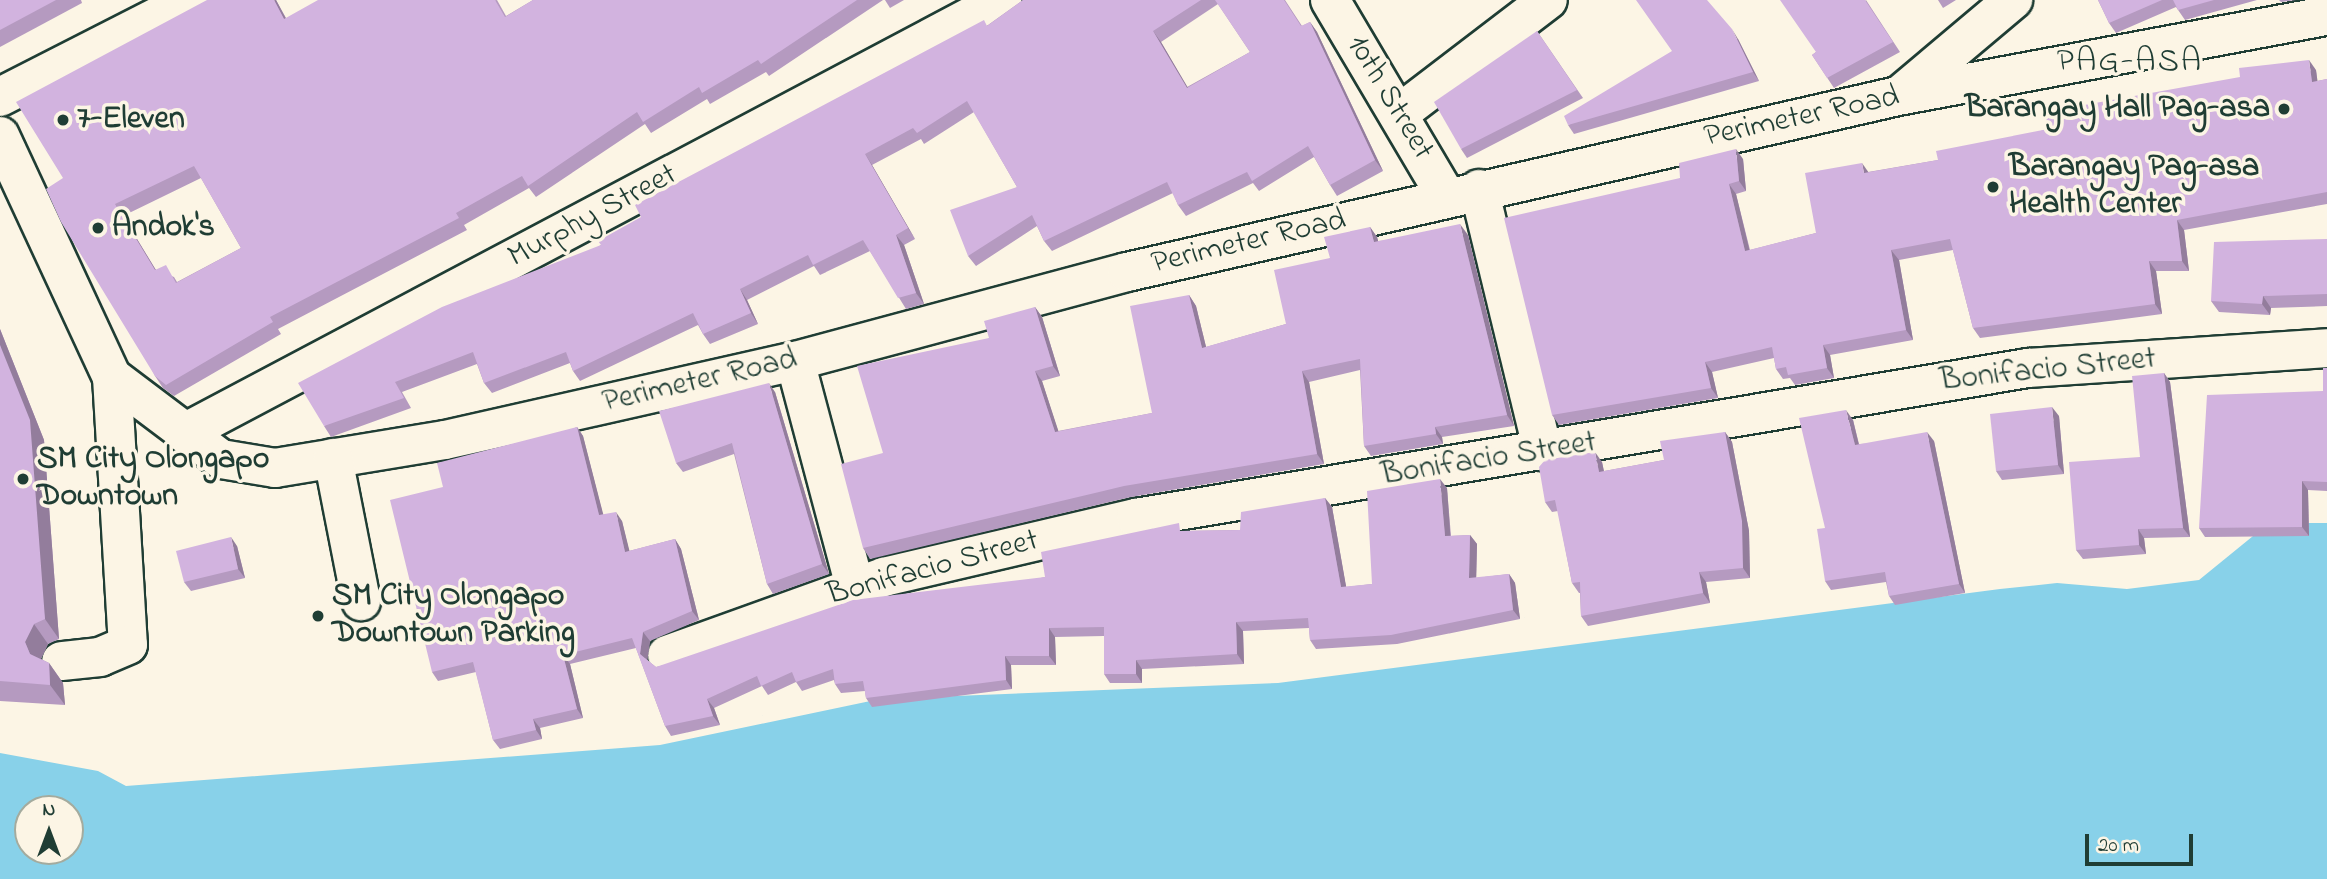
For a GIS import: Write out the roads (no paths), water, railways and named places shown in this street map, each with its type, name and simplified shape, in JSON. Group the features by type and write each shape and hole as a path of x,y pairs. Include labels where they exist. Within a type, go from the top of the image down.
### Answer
{"street":[{"path":"0,97 190,0"},
{"name":"Murphy Street","path":"184,433 1002,0"},
{"name":"10th Street","path":"1330,0 1400,113 1462,193 1543,451"},
{"path":"1400,113 1548,0"},
{"path":"1898,96 2013,0"},
{"name":"Perimeter Road","path":"112,377 220,459 248,468 445,440 795,361 1127,272 1462,193 1898,96 2327,16"},
{"path":"0,136 112,377 128,645 100,657 61,661"},
{"name":"Bonifacio Street","path":"667,655 855,587 1092,527 2028,368 2327,348"},
{"path":"795,361 855,587"},
{"path":"333,458 361,601"}],"water":[{"path":"2269,523 2327,523 2327,879 0,879 0,753 98,771 126,786 660,745 880,699 1278,683 2000,589 2057,583 2127,589 2199,580"}],"place":[{"name":"Barangay Hall Pag-asa","path":"2284,109"},
{"name":"7-Eleven","path":"63,120"},
{"name":"Barangay Pag-asa Health Center","path":"1993,187"},
{"name":"Andok's","path":"98,228"},
{"name":"SM City Olongapo Downtown","path":"23,479"},
{"name":"SM City Olongapo Downtown Parking","path":"318,616"}],"district":[{"name":"PAG-ASA","path":"2130,63"}]}
